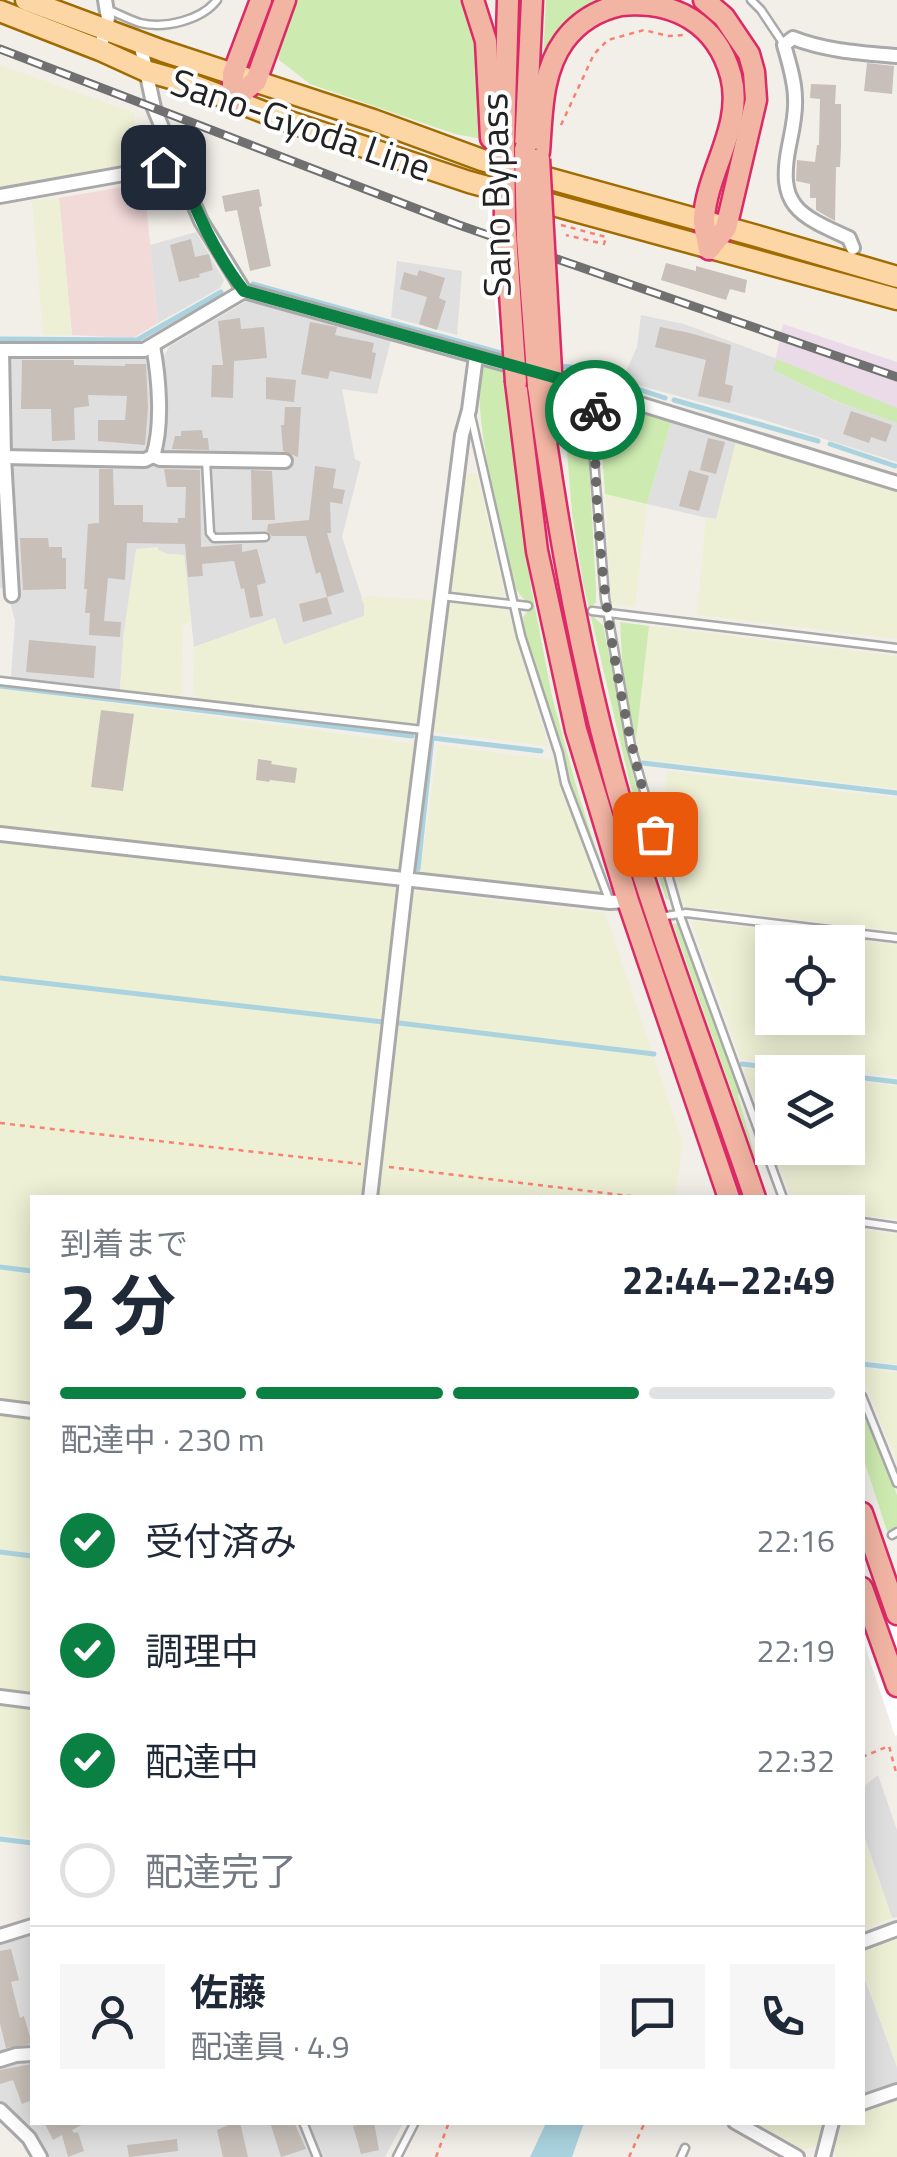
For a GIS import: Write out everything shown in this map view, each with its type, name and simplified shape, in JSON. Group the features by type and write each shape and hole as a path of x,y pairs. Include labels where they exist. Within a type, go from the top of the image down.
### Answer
{"highway":[{"path":"233,100 233,74 260,0"},
{"path":"233,100 256,82 284,0"},
{"path":"473,0 486,41 497,141"},
{"name":"Sano Bypass","path":"508,0 497,141 516,382 530,501 553,632 619,901 728,1195"},
{"name":"Sano Bypass","path":"532,0 532,151 527,238 545,387 550,475 566,569 625,817 668,915 754,1195"},
{"path":"704,0 724,18 749,54 756,100 726,228 708,248"},
{"path":"532,151 554,58 577,26 601,11 633,3 663,4 689,15 710,32 732,80 729,135 710,186 704,222 708,248"},
{"path":"865,1521 897,1614"},
{"path":"865,1594 897,1686"}],"main road":[{"name":"Sano-Gyoda Line","path":"26,0 142,33 233,74 482,160 897,277"},
{"name":"Sano-Gyoda Line","path":"0,11 105,23 146,71 348,142 469,182 897,299"}],"street":[{"path":"142,33 154,108 201,221 244,291 561,379 897,483"},
{"path":"853,248 849,238 808,219 790,198 785,185 796,102 784,45 793,38 854,53 897,56"},
{"path":"0,196 176,162"},
{"path":"6,596 1,350 136,352 153,346 244,291"},
{"path":"4,458 145,460 153,456 158,409 153,346"},
{"path":"370,1195 424,730 476,356"},
{"path":"153,456 285,462"},
{"path":"0,834 619,901"},
{"path":"0,1407 30,1411"},
{"path":"0,1697 30,1700"},
{"path":"0,1936 30,1927"},
{"path":"865,1941 897,1929"},
{"path":"0,2060 30,2054"},
{"path":"865,2102 897,2091"},
{"path":"0,2110 29,2138 40,2157"},
{"path":"740,2125 797,2157"},
{"path":"823,2157 831,2125"}],"lane":[{"path":"142,33 192,19 218,0"},
{"path":"751,0 784,45"},
{"path":"599,392 595,403 594,460 607,614 668,915 783,1195"},
{"path":"469,410 521,636 565,783 619,901"},
{"path":"206,460 210,533 214,538 265,538"},
{"path":"441,596 528,606"},
{"path":"592,611 897,648"},
{"path":"0,681 424,730"},
{"path":"668,915 897,938"},
{"path":"865,1222 897,1226"},
{"path":"865,1403 897,1483"},
{"path":"303,2125 317,2157"},
{"path":"397,2157 413,2125"},
{"path":"680,2157 685,2148"}],"path":[{"path":"560,126 594,54 608,40 644,30 681,37 690,32"},
{"path":"554,224 606,237 604,244 566,234"},
{"path":"0,1123 620,1195"},
{"path":"865,1757 889,1746 897,1776"},
{"path":"436,2157 448,2125"},
{"path":"629,2157 644,2125"}],"shaded area":[{"path":"144,183 158,323 133,338 72,335 59,198"},
{"path":"196,232 224,280 220,288 158,323 150,245"},
{"path":"397,261 462,271 457,335 391,317"},
{"path":"248,300 391,340 377,394 342,389 355,459 361,462 342,537 364,604 364,616 283,645 275,618 194,647 184,555 158,550 124,631 120,690 11,677 15,621 10,602 19,601 17,586 0,588 0,354 163,357 170,346"},
{"path":"641,315 684,324 777,359 773,370 837,402 897,423 897,462 627,382"},
{"path":"783,324 897,362 897,423 838,402 773,370"},
{"path":"671,422 736,442 716,520 647,504"},
{"path":"878,1775 897,1830 897,1917 892,1918 865,1838 865,1785"},
{"path":"30,1932 30,2047 0,2054 0,1941"},
{"path":"865,1979 897,2067 897,2083 865,2093"},
{"path":"30,2060 30,2125 402,2125 385,2157 45,2157 0,2103 0,2068"}],"green space":[{"path":"293,0 462,0 477,51 482,139 455,134 310,84 279,60 277,52"},
{"path":"546,0 600,0 574,17 543,59"},
{"path":"0,65 135,113 133,166 0,190"},
{"path":"59,198 72,335 43,335 32,201"},
{"path":"777,359 897,408 897,423 838,402 773,370"},
{"path":"495,365 585,392 596,588 593,612 603,625 632,771 669,900 630,784 583,583 572,513 562,389 504,378 531,587 552,696 605,878 570,781 525,634 523,617 529,610 512,580 487,462 480,381 485,366"},
{"path":"613,404 671,422 647,504 605,494 599,411 604,405"},
{"path":"736,442 897,490 897,639 697,615 706,517 716,519"},
{"path":"463,473 477,473 505,597 451,592 448,588"},
{"path":"605,494 647,504 635,607 611,604"},
{"path":"158,547 167,554 184,555 191,621 183,626 179,696 120,690 136,549"},
{"path":"361,598 432,600 436,604 420,724 197,699 193,691 194,647 275,618 284,645 364,616"},
{"path":"452,602 508,610 548,746 433,732 447,606"},
{"path":"620,622 649,626 636,740 623,677"},
{"path":"649,626 897,656 897,789 640,759 636,740"},
{"path":"0,688 415,744 400,869 0,826"},
{"path":"438,745 553,760 601,892 582,894 420,874"},
{"path":"667,771 897,798 897,931 683,906 661,828"},
{"path":"0,840 393,886 397,892 363,1195 30,1195 30,1405 0,1402"},
{"path":"419,891 605,913 683,1143 675,1195 377,1195 412,894"},
{"path":"695,921 755,928 755,1035 865,1035 865,941 897,945 897,1076 865,1073 865,1055 755,1055 755,1061 741,1059 692,924"},
{"path":"677,923 739,1092 755,1159 673,924"},
{"path":"743,1067 755,1068 755,1099"},
{"path":"865,1082 897,1086 897,1219 865,1215 865,1195 791,1195 780,1165 865,1165"},
{"path":"865,1230 897,1234 897,1364 865,1360"},
{"path":"865,1368 897,1372 897,1461 865,1382"},
{"path":"0,1415 30,1419 30,1693 0,1690"},
{"path":"865,1415 897,1495 897,1526 887,1531 865,1463"},
{"path":"0,1702 30,1705 30,1838 0,1834"},
{"path":"865,1841 892,1918 865,1929"},
{"path":"897,1938 897,2067 865,1976 865,1947"},
{"path":"897,2099 897,2157 835,2157 835,2144 843,2125 865,2125 865,2111"},
{"path":"759,2125 823,2125 819,2145 803,2150"}],"water":[{"path":"545,2125 583,2125 572,2157 530,2157"}],"pier":[{"path":"485,138 512,144 524,383 505,380 490,264"},
{"path":"897,1590 895,1736 865,1646 865,1601"}],"building":[{"path":"867,63 894,66 892,94 864,91"},
{"path":"811,84 836,85 835,104 841,104 835,221 816,210 816,198 810,198 810,184 796,181 797,160 815,162 819,145 820,99 810,98"},
{"path":"259,189 271,266 250,271 237,210 225,212 222,196"},
{"path":"191,239 195,257 209,254 213,270 179,282 170,245"},
{"path":"666,263 696,271 696,266 747,280 745,293 730,289 726,300 661,280"},
{"path":"419,270 445,278 439,298 446,301 437,330 419,324 427,297 400,289 404,272 417,276"},
{"path":"240,318 241,329 264,327 267,358 234,361 233,398 211,397 212,365 223,365 218,321"},
{"path":"310,322 337,327 335,335 374,343 371,379 330,371 328,379 301,374"},
{"path":"660,327 731,345 725,384 733,386 730,403 698,396 706,360 655,347"},
{"path":"22,360 74,360 74,365 146,364 145,445 98,441 98,420 125,420 127,396 88,395 89,406 74,408 75,440 52,441 51,409 21,409"},
{"path":"266,377 296,380 294,402 266,399"},
{"path":"285,407 301,407 298,457 283,451 281,425"},
{"path":"851,411 892,425 886,442 871,437 869,443 843,434"},
{"path":"202,430 203,438 208,438 209,450 172,449 175,436 181,436 181,431"},
{"path":"708,438 725,442 716,474 700,470"},
{"path":"315,466 336,469 333,488 345,490 342,504 330,502 331,533 327,533 344,592 327,597 306,536 272,536 267,531 268,524 309,520"},
{"path":"99,469 113,469 114,505 143,505 143,522 178,523 178,518 185,518 186,487 167,487 164,469 200,470 201,547 242,544 242,552 257,549 266,583 257,585 263,616 250,618 234,561 202,564 203,576 188,577 185,544 127,543 125,580 108,578 104,621 121,622 120,637 89,635 90,613 85,613 84,589 88,524 99,523"},
{"path":"251,470 272,471 275,520 252,520"},
{"path":"689,470 709,476 699,511 679,506"},
{"path":"20,538 48,538 49,547 62,547 66,589 23,590"},
{"path":"327,597 332,614 303,622 299,604"},
{"path":"29,640 96,646 94,678 26,672"},
{"path":"101,710 134,714 123,791 91,787"},
{"path":"258,759 297,768 295,783 256,780"},
{"path":"11,1949 19,1980 11,1982 30,2044 6,2048 0,2023 0,1951"},
{"path":"30,2064 30,2101 22,2104 13,2080 0,2084 0,2070"},
{"path":"46,2125 81,2125 72,2130 78,2132 84,2151 68,2157 62,2135 53,2140"},
{"path":"241,2125 248,2157 223,2157 217,2130"},
{"path":"271,2125 295,2125 306,2149 281,2157"},
{"path":"375,2125 379,2150 361,2154 353,2126"},
{"path":"177,2139 178,2151 129,2157 127,2145"}],"waterway":[{"path":"253,284 508,355"},
{"path":"0,339 137,340 221,292"},
{"path":"558,366 572,367 665,398"},
{"path":"674,400 818,441"},
{"path":"830,444 895,466"},
{"path":"0,686 412,736"},
{"path":"418,869 432,738 541,751"},
{"path":"643,763 897,793"},
{"path":"0,978 383,1022"},
{"path":"399,1023 654,1054"},
{"path":"742,1064 755,1065"},
{"path":"865,1078 897,1082"},
{"path":"0,1267 30,1271"},
{"path":"865,1364 897,1368"},
{"path":"0,1552 30,1556"},
{"path":"0,1839 30,1843"}],"railway":[{"path":"0,49 459,225 897,377"}],"way so far":[{"path":"595,410 594,460 604,598 636,770 655,834"}],"route":[{"path":"163,167 176,162 201,221 244,291 561,379 599,392 595,410"}]}
